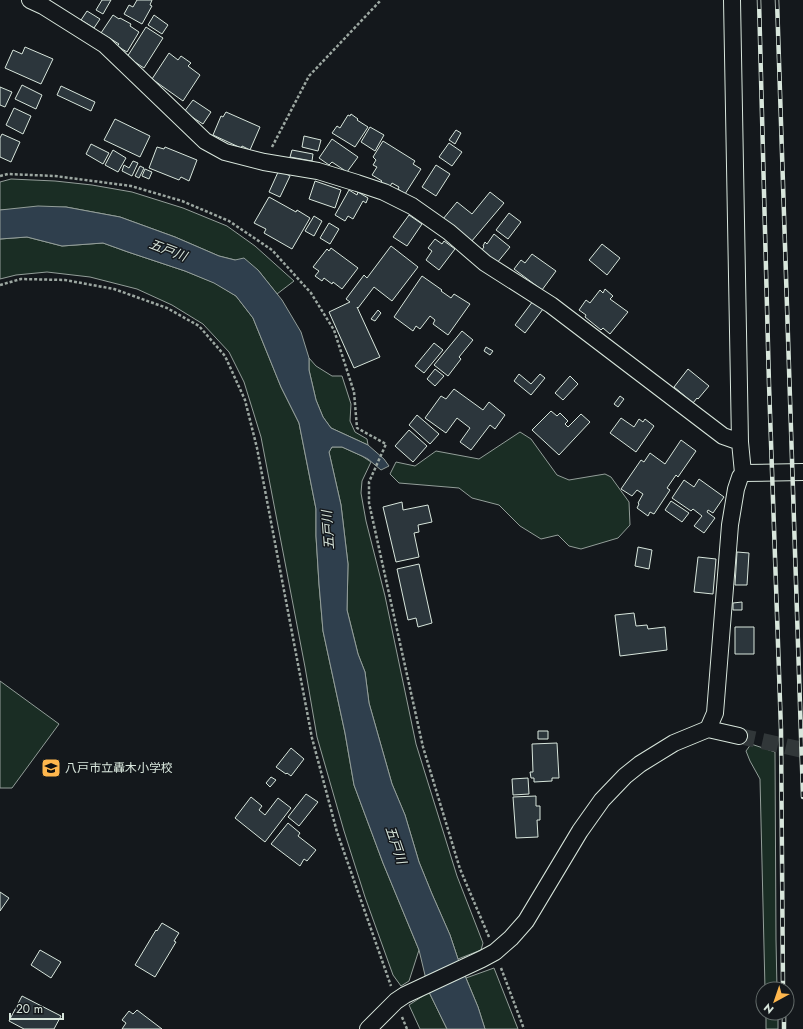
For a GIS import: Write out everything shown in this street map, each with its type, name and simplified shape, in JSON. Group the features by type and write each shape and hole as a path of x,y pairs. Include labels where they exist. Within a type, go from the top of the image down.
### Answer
{"street":[{"path":"30,0 43,6 105,45 205,141 225,152 264,162 318,171 384,192 412,206 448,232 485,263 551,305 723,436 740,442"},
{"path":"708,729 715,713 730,525 736,489 743,473 740,442 732,0"},
{"path":"743,473 803,472"},
{"path":"368,1029 400,998 489,955 511,938 526,921 580,831 602,800 625,776 640,764 674,743 708,729 739,736"}],"path":[{"path":"264,162 309,76 380,0"},
{"path":"0,176 8,174 54,176 131,186 182,201 229,221 272,250 311,293 334,330 354,392 357,428 386,444 369,482 368,503 423,747 460,869 489,955 524,1029"},
{"path":"0,285 21,279 65,280 114,289 167,308 199,326 225,356 245,400 257,448 314,745 337,832 384,966 400,998 407,1029"}],"green space":[{"path":"11,179 55,181 92,185 132,192 183,208 227,226 255,246 294,281 277,294 258,270 120,217 66,207 0,210 0,182"},
{"path":"27,237 62,246 103,243 185,271 215,283 236,296 253,318 281,387 299,423 316,509 316,536 323,631 345,733 354,785 383,863 419,950 409,981 401,986 393,975 365,897 317,737 261,437 244,382 229,352 203,324 172,305 137,289 90,277 47,272 16,275 0,279 0,239"},
{"path":"309,358 316,366 332,376 342,376 351,404 350,421 355,432 367,439 368,445 331,428 323,417 316,400 309,370"},
{"path":"520,432 531,439 557,475 569,480 605,474 611,477 629,502 630,525 618,538 581,549 569,546 558,535 541,539 520,526 499,505 472,498 459,488 399,483 390,474 396,462 415,466 436,451 479,459"},
{"path":"332,447 342,447 371,462 362,481 361,493 366,521 385,596 416,744 457,876 483,943 481,950 458,959 450,935 419,862 405,815 392,784 369,703 365,672 358,654 347,610 348,564 341,505 329,452"},
{"path":"0,681 59,724 12,788 0,788"},
{"path":"751,744 775,752 777,981 765,981 760,779 746,751"},
{"path":"494,968 518,1029 485,1029 466,978"},
{"path":"429,992 447,1029 420,1029 409,1005"},
{"path":"766,1021 778,1021 778,1029 766,1029"}],"water":[{"name":"五戸川","path":"38,206 66,207 120,217 175,237 219,256 235,260 244,258 258,270 282,300 301,332 309,358 309,370 316,400 323,417 331,428 368,445 384,459 389,466 381,470 368,459 342,447 332,447 329,452 341,505 348,564 347,610 358,654 365,672 369,703 392,784 405,815 419,862 450,935 485,1029 447,1029 429,992 419,950 383,863 354,785 345,733 323,631 316,536 316,509 299,423 281,387 253,318 236,296 214,283 185,271 103,243 62,246 27,237 0,239 0,210"}],"building":[{"path":"102,0 111,0 103,14 96,10"},
{"path":"137,0 152,0 150,5 152,6 142,24 124,14 129,5 133,7"},
{"path":"87,11 100,19 94,28 81,20"},
{"path":"113,15 131,24 130,26 139,32 127,52 117,46 119,44 101,33"},
{"path":"154,15 168,25 162,34 148,25"},
{"path":"146,27 163,38 144,68 127,57"},
{"path":"25,47 53,59 41,84 5,68 13,50 22,54"},
{"path":"169,53 178,60 181,56 191,63 188,66 200,75 183,101 152,79"},
{"path":"22,85 42,95 36,109 15,99"},
{"path":"61,86 95,102 91,111 57,95"},
{"path":"0,87 12,92 5,107 0,105"},
{"path":"193,100 211,112 203,124 184,112"},
{"path":"14,108 31,116 23,134 6,125"},
{"path":"226,112 260,127 250,150 242,146 241,148 213,135 221,116 223,117"},
{"path":"351,114 368,127 355,147 332,133 337,126 340,128 348,115 350,116"},
{"path":"115,119 150,136 140,157 104,140"},
{"path":"370,127 384,135 375,151 361,142"},
{"path":"456,130 461,133 455,144 449,140"},
{"path":"2,134 20,142 11,162 0,157 0,138"},
{"path":"304,136 321,140 318,151 302,147"},
{"path":"332,139 358,157 347,172 332,162 329,165 319,158"},
{"path":"383,141 415,161 413,164 421,169 405,194 398,189 399,187 392,183 389,188 380,183 382,181 372,175 377,167 373,165 376,160 373,157"},
{"path":"449,143 462,152 452,166 439,157"},
{"path":"91,144 109,153 103,164 86,154"},
{"path":"157,147 164,149 165,147 197,160 189,181 181,177 179,180 149,168"},
{"path":"113,150 126,158 118,172 105,165"},
{"path":"292,150 313,154 312,161 290,157"},
{"path":"133,161 138,163 132,176 122,171 124,165 129,168"},
{"path":"436,165 450,174 436,196 422,187"},
{"path":"140,166 144,168 139,178 135,176"},
{"path":"145,169 152,172 149,179 142,176"},
{"path":"279,170 290,176 280,197 269,192"},
{"path":"315,181 341,190 335,208 309,199"},
{"path":"349,190 357,195 358,192 368,198 366,203 363,201 353,219 348,216 345,221 335,215"},
{"path":"490,192 504,203 471,242 443,219 457,202 472,214"},
{"path":"269,197 310,218 292,249 264,233 266,229 254,223"},
{"path":"509,213 521,222 508,239 496,230"},
{"path":"409,215 422,224 407,246 393,237"},
{"path":"314,216 322,221 314,236 305,231"},
{"path":"329,223 339,229 330,244 320,238"},
{"path":"494,234 510,247 497,263 481,251 485,242 487,244"},
{"path":"435,239 442,244 444,241 455,249 439,270 426,260 432,251 428,248"},
{"path":"602,244 620,258 607,275 589,260"},
{"path":"391,246 418,267 392,301 374,287 358,308 357,307 380,357 354,368 329,312 350,302 346,299 364,275 367,278"},
{"path":"331,248 358,268 342,289 333,282 332,284 324,278 322,281 315,276 319,271 313,267 327,249 329,251"},
{"path":"532,254 556,271 542,290 514,269 521,260 525,263"},
{"path":"422,276 451,298 454,294 470,304 448,335 433,324 435,320 430,316 420,329 416,326 413,331 394,317"},
{"path":"605,289 613,296 610,299 628,312 610,334 603,328 601,330 579,310 586,300 590,303 600,290 603,293"},
{"path":"533,301 543,309 525,333 515,325"},
{"path":"378,310 381,313 375,321 371,319"},
{"path":"462,331 473,340 459,357 461,359 448,376 434,365"},
{"path":"434,343 443,350 424,373 415,366"},
{"path":"486,347 493,351 490,355 484,351"},
{"path":"435,369 444,376 435,386 427,379"},
{"path":"688,369 709,386 693,403 674,387"},
{"path":"519,374 531,384 540,374 545,378 531,395 514,381"},
{"path":"570,376 578,384 563,400 555,393"},
{"path":"454,389 483,410 489,402 505,415 495,429 490,425 471,450 460,442 470,428 457,418 446,433 425,418 441,396 446,399"},
{"path":"620,396 624,399 618,407 614,404"},
{"path":"551,411 557,416 560,413 568,421 565,424 568,427 581,414 590,422 559,455 532,430"},
{"path":"417,415 439,434 430,444 409,425"},
{"path":"621,418 634,427 639,419 643,422 645,419 654,426 636,452 610,433"},
{"path":"409,430 427,446 413,462 395,446"},
{"path":"681,440 696,451 678,477 676,475 667,488 670,490 654,514 650,512 648,516 637,508 643,494 637,490 632,496 621,489 641,460 644,462 650,453 665,464"},
{"path":"699,479 724,497 713,513 708,510 707,512 715,518 704,533 694,526 702,516 693,509 691,511 672,498 684,480 694,487"},
{"path":"671,501 689,513 682,522 665,510"},
{"path":"402,502 403,510 428,505 432,522 418,525 419,532 414,533 419,557 396,562 383,507"},
{"path":"638,547 652,550 649,569 635,566"},
{"path":"737,552 749,553 747,585 735,585"},
{"path":"698,557 716,559 713,594 694,592"},
{"path":"419,564 432,623 418,627 416,618 408,620 397,569"},
{"path":"742,602 742,610 733,610 733,603"},
{"path":"634,613 636,626 647,625 648,629 665,627 667,650 620,656 615,615"},
{"path":"735,627 754,627 754,654 735,654"},
{"path":"538,731 548,731 548,739 538,739"},
{"path":"557,743 559,778 552,778 552,781 534,782 534,778 531,778 530,772 533,772 532,744"},
{"path":"291,748 304,759 291,776 276,767"},
{"path":"271,777 276,780 270,787 266,783"},
{"path":"528,778 529,794 513,795 512,779"},
{"path":"306,794 318,802 299,826 288,817"},
{"path":"536,796 536,806 540,806 540,820 537,820 538,837 516,838 513,797"},
{"path":"251,797 262,806 259,810 265,815 278,798 291,808 265,842 235,818"},
{"path":"288,823 300,833 298,836 316,850 307,861 304,859 300,866 271,844"},
{"path":"0,892 9,898 0,911"},
{"path":"162,923 179,933 174,941 176,942 155,977 135,965 156,930 157,931"},
{"path":"40,950 61,962 51,978 31,965"},
{"path":"22,996 61,1016 54,1029 24,1029 9,1021"},
{"path":"137,1010 162,1029 122,1029 126,1023 122,1020 129,1011 133,1014"}],"tunnel":[{"path":"739,736 803,750"}],"railway":[{"path":"759,0 769,384 781,730 783,981"},
{"path":"777,0 803,797"},
{"path":"784,1021 784,1029"}],"place":[{"name":"八戸市立轟木小学校","path":"51,768"}]}
